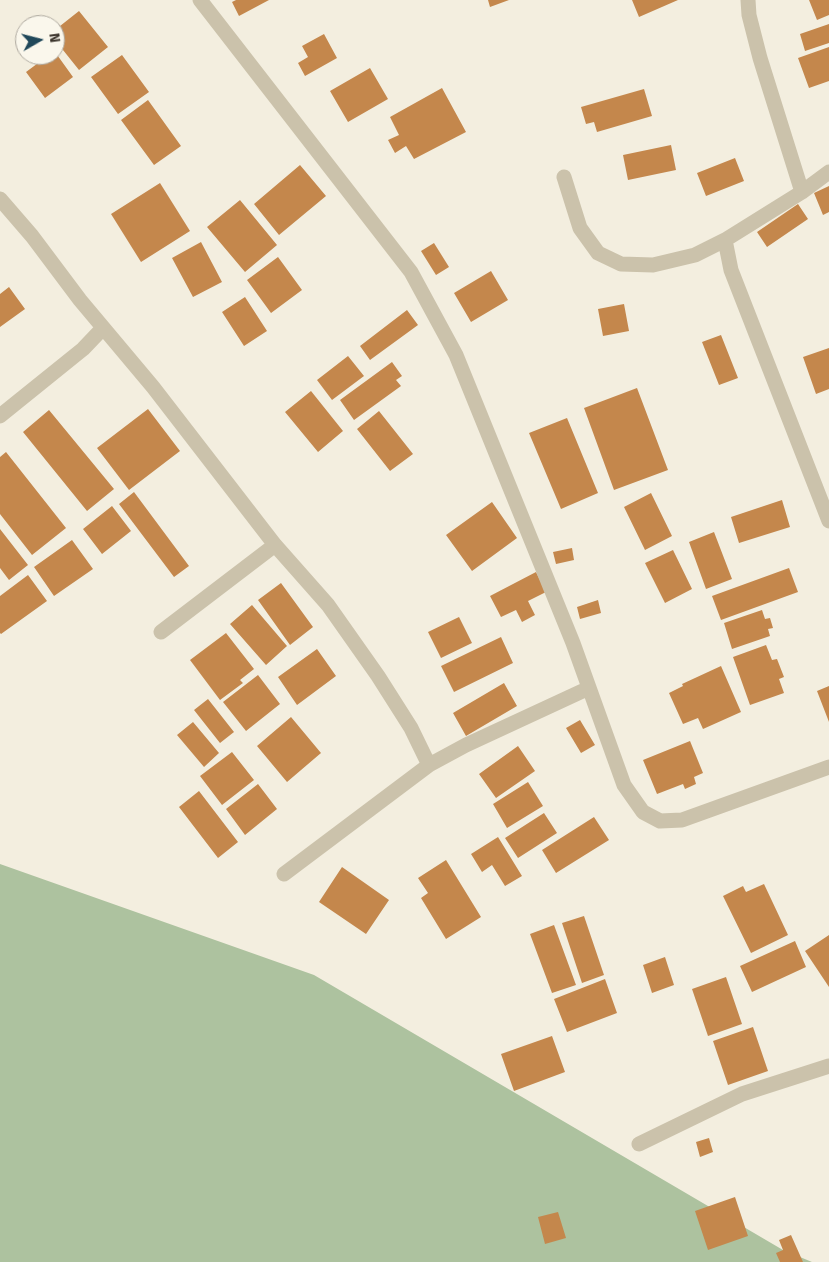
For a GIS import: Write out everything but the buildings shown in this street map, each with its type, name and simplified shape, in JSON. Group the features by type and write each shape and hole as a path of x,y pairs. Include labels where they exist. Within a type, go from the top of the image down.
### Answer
{"street":[{"path":"200,0 411,272 456,354 570,634 624,785 643,812 660,821 682,820 829,767"},
{"path":"748,0 749,15 760,58 802,192"},
{"path":"564,177 580,228 598,253 621,264 653,265 695,255 725,240 802,192 829,172"},
{"path":"0,199 32,236 80,300 153,387 275,545 328,605 378,676 411,728 429,765"},
{"path":"725,240 732,270 829,522"},
{"path":"0,416 83,349 104,328"},
{"path":"161,632 275,545"},
{"path":"284,874 429,765 466,745 589,688"},
{"path":"639,1144 742,1094 829,1066"}],"green space":[{"path":"0,864 314,975 783,1250 812,1262 0,1262"}]}
